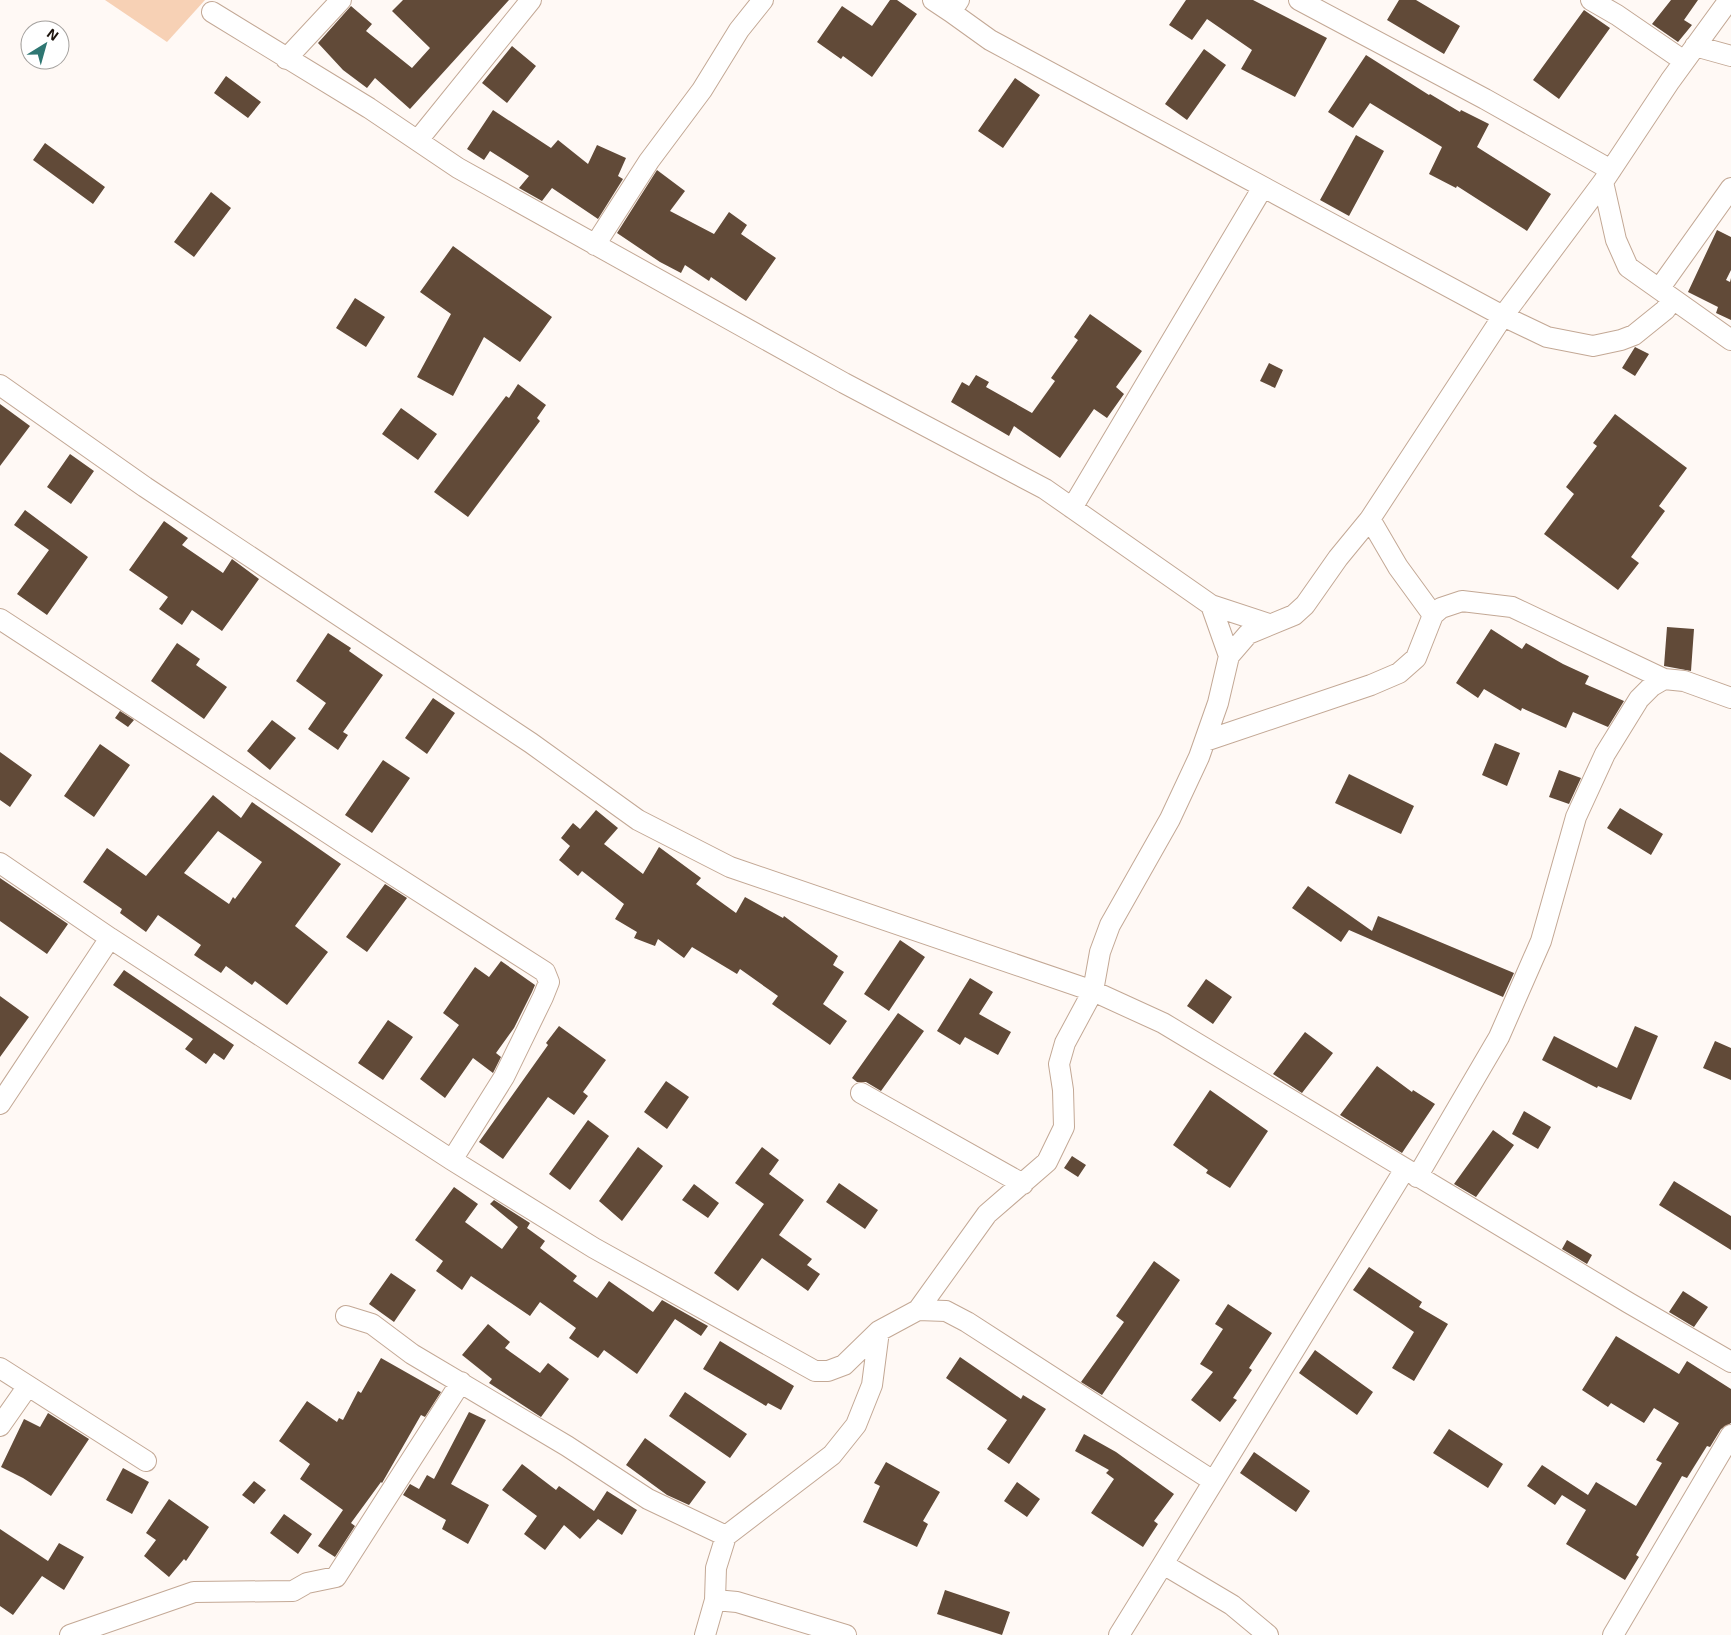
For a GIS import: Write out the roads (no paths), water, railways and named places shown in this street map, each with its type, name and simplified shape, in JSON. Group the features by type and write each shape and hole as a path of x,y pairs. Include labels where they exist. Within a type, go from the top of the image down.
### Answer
{"street":[{"path":"286,59 341,0"},
{"path":"418,140 531,0"},
{"path":"595,245 649,161 702,90 739,30 763,0"},
{"path":"933,0 955,6 990,40 1503,316 1547,337 1593,346 1621,340 1634,335 1665,310 1666,294 1731,188"},
{"path":"1298,0 1485,99 1607,176 1616,240 1628,267 1731,340"},
{"path":"1591,0 1690,54 1731,56"},
{"path":"0,863 110,938 452,1160 594,1248 815,1371 828,1371 844,1365 879,1331 918,1310 987,1214 1047,1162 1064,1127 1063,1090 1059,1064 1065,1043 1093,992 1100,952 1110,925 1170,819 1205,741 1218,703 1229,656 1248,634 1269,624 1294,616 1305,605 1338,558 1370,519 1503,316 1607,176 1728,0"},
{"path":"212,12 418,140 458,168 844,383 1046,489 1211,605 1269,624"},
{"path":"1072,508 1263,187"},
{"path":"0,385 144,487 531,743 638,820 730,868 1093,992 1163,1024 1731,1362"},
{"path":"1370,519 1398,567 1433,615"},
{"path":"1205,741 1371,685 1400,673 1416,658 1433,615 1441,608 1462,601 1512,606 1664,679 1684,681 1731,698"},
{"path":"1211,605 1229,656"},
{"path":"0,619 545,972 549,982 544,997 513,1060 452,1160"},
{"path":"1119,1635 1213,1481 1499,1037 1541,941 1576,816 1605,754 1639,698 1652,686 1664,679"},
{"path":"2,1096 110,938"},
{"path":"861,1093 1022,1184"},
{"path":"918,1310 946,1311 967,1322 1213,1481"},
{"path":"346,1316 372,1324 412,1354 567,1446 648,1499 726,1536"},
{"path":"705,1635 715,1600 716,1568 726,1536 832,1455 856,1425 872,1385 879,1331"},
{"path":"0,1368 146,1461"},
{"path":"70,1635 194,1592 293,1591 307,1583 336,1577 461,1382"},
{"path":"0,1426 28,1386"},
{"path":"1613,1635 1731,1435"},
{"path":"1163,1564 1232,1605 1268,1635"},
{"path":"715,1600 737,1602 846,1635"}]}
